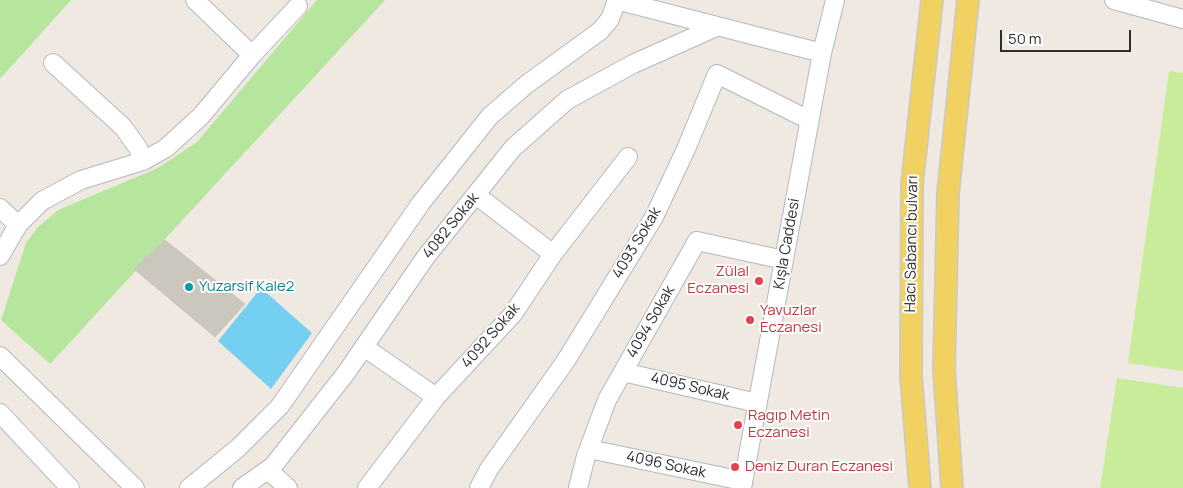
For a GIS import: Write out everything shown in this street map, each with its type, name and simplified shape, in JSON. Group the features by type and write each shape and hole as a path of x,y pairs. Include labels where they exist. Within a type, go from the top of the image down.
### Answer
{"main road":[{"name":"Hacı Sabancı bulvarı","path":"920,488 911,376 912,184 932,0"},
{"path":"952,488 944,370 948,194 968,0"}],"street":[{"path":"195,0 252,55"},
{"path":"189,488 238,448 280,406 421,203 490,116 527,84 600,31 610,19 617,0 822,53"},
{"path":"1114,0 1183,19"},
{"name":"Kışla Caddesi","path":"742,485 809,120 834,1"},
{"path":"0,256 18,225 42,201 81,180 143,161 166,148 196,121 252,55 298,6"},
{"name":"4082 Sokak","path":"242,488 268,470 346,373 425,258 513,148 567,100 633,64 716,27"},
{"path":"53,63 124,127 138,148 143,161"},
{"name":"4093 Sokak","path":"479,488 489,469 565,362 654,217 686,149 717,74 809,120"},
{"name":"4092 Sokak","path":"367,488 436,397 513,314 553,254 628,157"},
{"path":"476,195 553,254"},
{"path":"0,208 18,225"},
{"name":"4094 Sokak","path":"578,488 589,449 607,400 697,241 784,260"},
{"path":"364,347 436,397"},
{"path":"0,356 135,488"},
{"name":"4095 Sokak","path":"623,372 758,403"},
{"path":"0,413 70,488"},
{"name":"4096 Sokak","path":"589,449 742,485"},
{"path":"268,470 288,488"}],"green space":[{"path":"0,0 71,0 0,79"},
{"path":"317,0 385,0 50,364 1,320 26,243 38,227 58,210 158,168 197,142"},
{"path":"1169,71 1183,73 1183,371 1128,363"},
{"path":"1117,378 1183,388 1183,488 1100,488"}],"water":[{"path":"261,288 312,333 271,389 218,341"}],"building":[{"name":"Yuzarsif Kale2","path":"165,240 245,304 215,337 134,269"}],"place":[{"name":"Zülal Eczanesi","path":"759,281"},
{"name":"Yuzarsif Kale2","path":"189,287"},
{"name":"Yavuzlar Eczanesi","path":"750,320"},
{"name":"Ragıp Metin Eczanesi","path":"738,425"},
{"name":"Deniz Duran Eczanesi","path":"735,467"}]}
